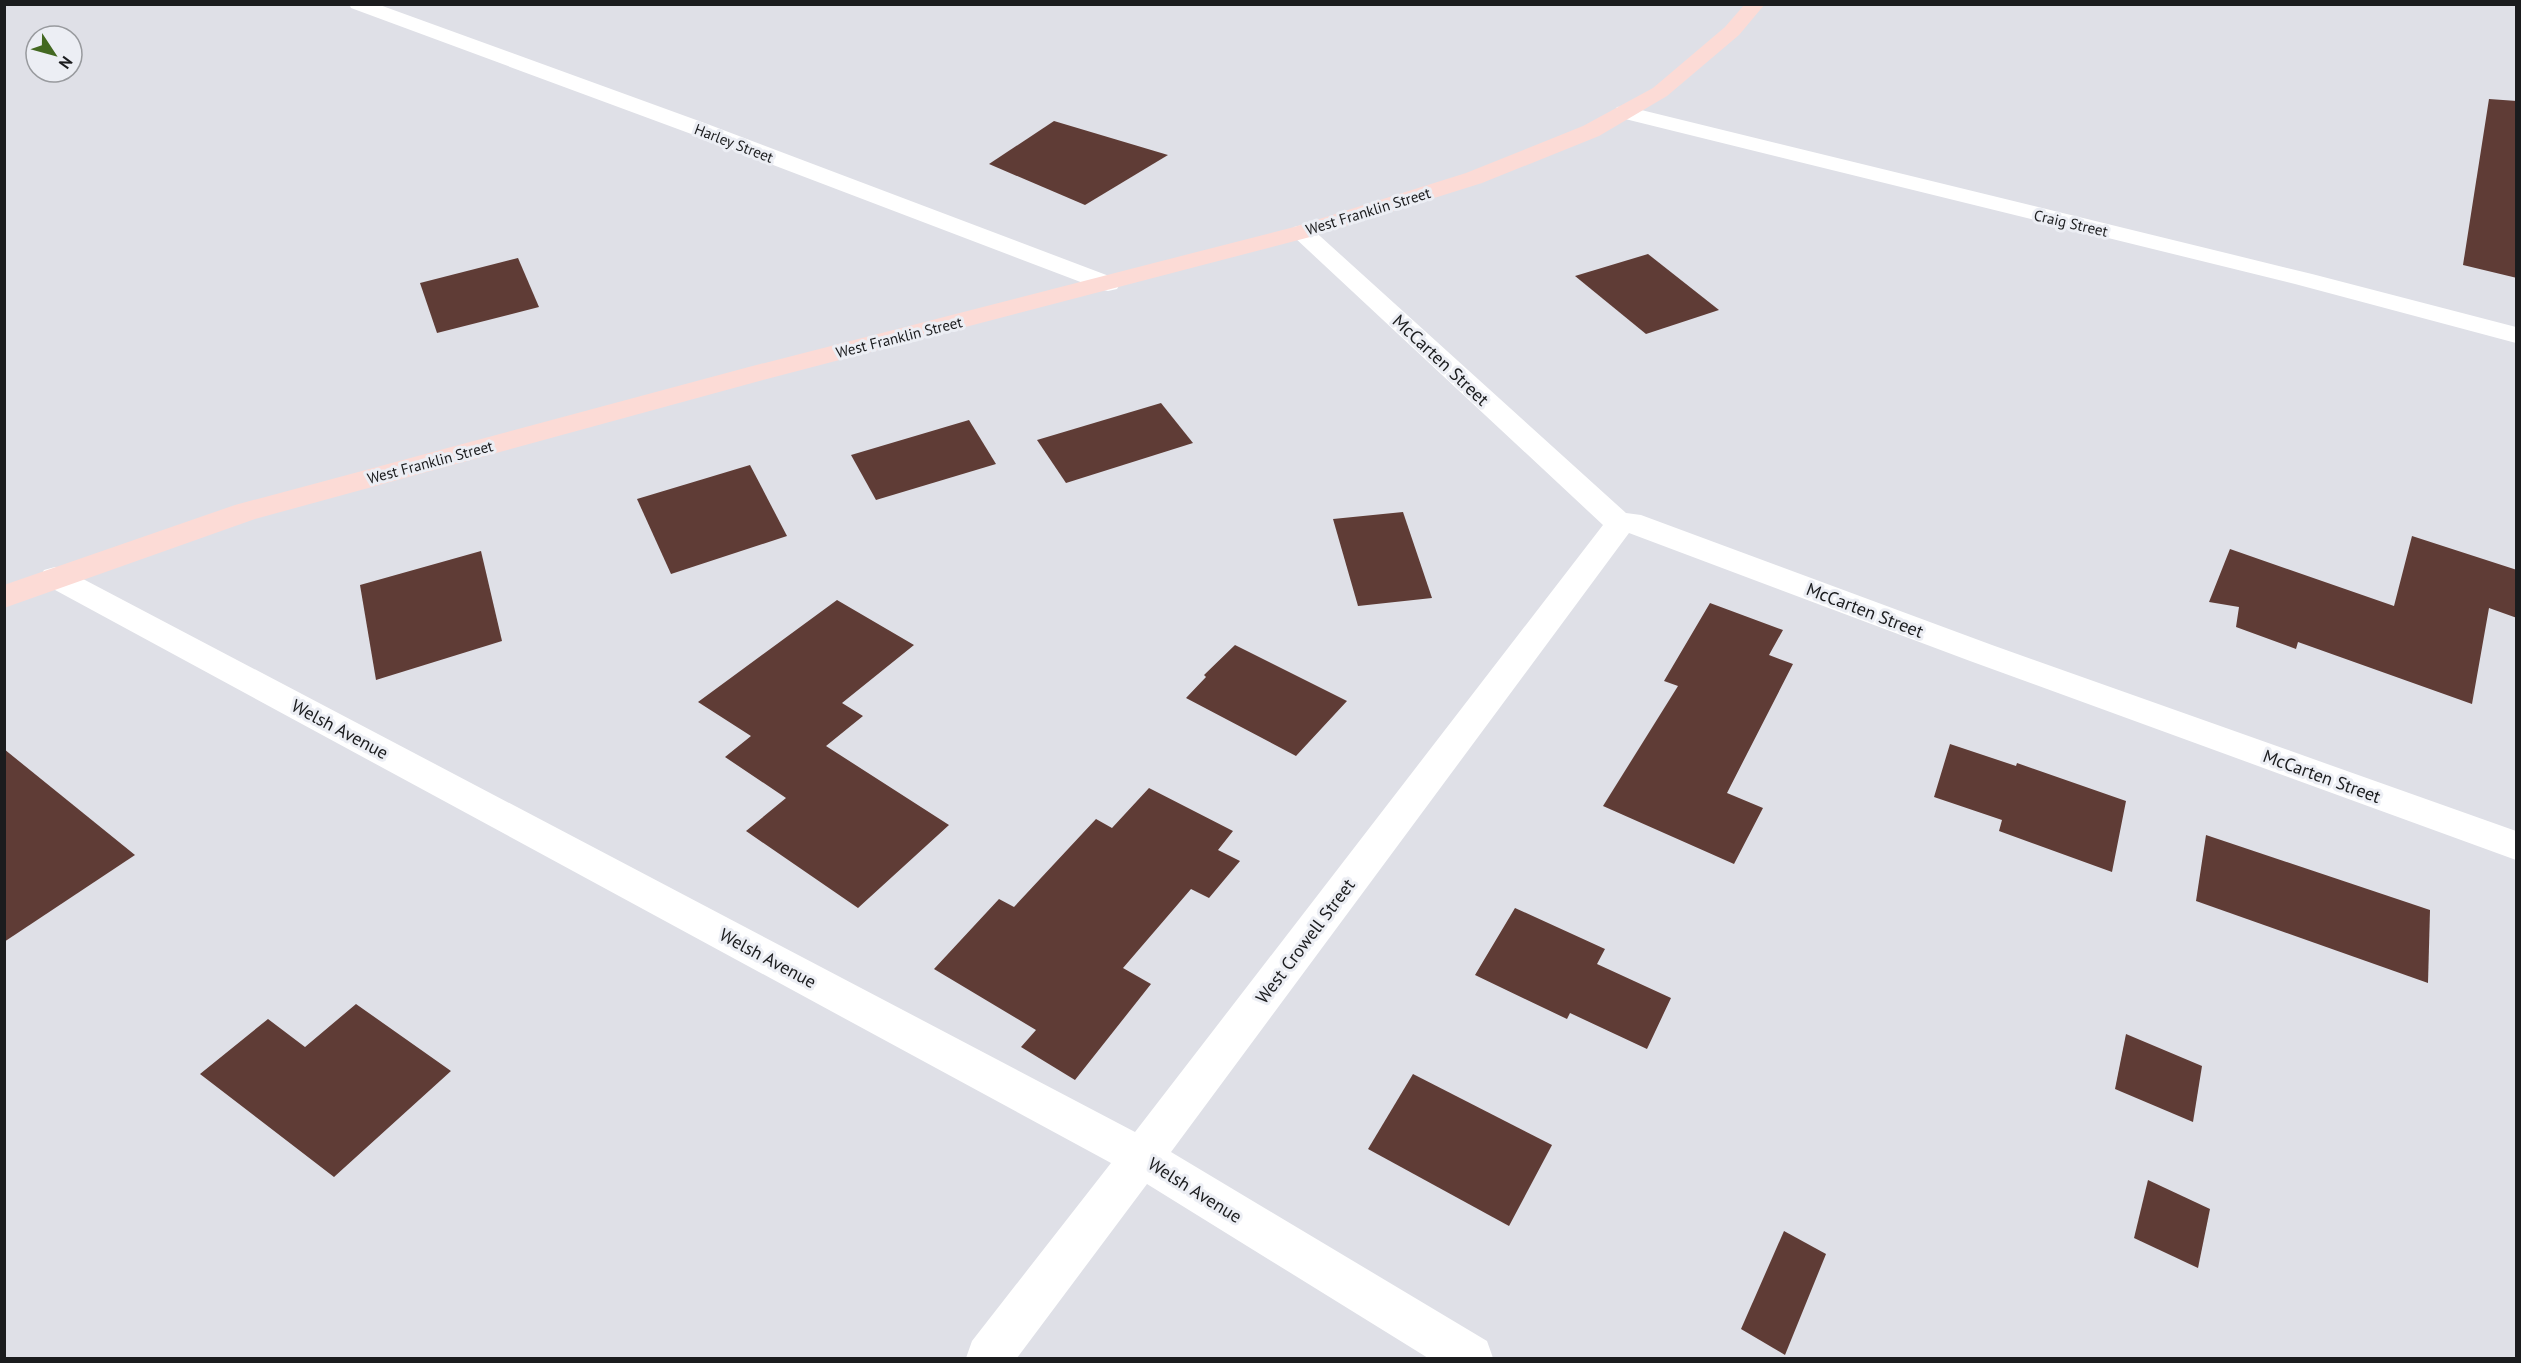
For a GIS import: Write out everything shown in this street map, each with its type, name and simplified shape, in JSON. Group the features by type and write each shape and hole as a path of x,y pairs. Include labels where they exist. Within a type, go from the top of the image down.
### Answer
{"main road":[{"name":"West Franklin Street","path":"4,597 55,577 245,512 754,374 1108,284 1302,231 1474,178 1591,131 1660,92 1732,31 1756,4"}],"street":[{"name":"Harley Street","path":"358,4 1108,284"},
{"name":"Craig Street","path":"1625,112 2303,279 2517,335"},
{"name":"McCarten Street","path":"1302,231 1620,524 1630,522 1981,653 2517,846"},
{"name":"West Crowell Street","path":"989,1359 1620,524"},
{"name":"Welsh Avenue","path":"55,577 1142,1157 1470,1359"}],"building":[{"path":"2489,99 2517,101 2517,278 2463,265"},
{"path":"1054,121 1168,155 1085,205 989,164"},
{"path":"1648,254 1719,310 1646,334 1575,276"},
{"path":"518,258 539,307 437,333 420,283"},
{"path":"1161,403 1193,443 1066,483 1037,440"},
{"path":"969,420 996,464 876,500 851,455"},
{"path":"750,465 787,536 671,574 637,499"},
{"path":"1403,512 1432,598 1358,606 1333,519"},
{"path":"2412,536 2517,570 2517,618 2489,608 2472,704 2298,642 2296,649 2236,627 2239,607 2209,602 2230,549 2394,606"},
{"path":"481,551 502,641 376,680 360,585"},
{"path":"837,600 914,645 842,703 863,716 826,746 949,825 858,908 746,831 786,798 725,757 751,736 698,702"},
{"path":"1710,603 1783,630 1769,655 1793,664 1727,793 1763,808 1734,864 1603,806 1678,686 1664,681"},
{"path":"1235,645 1347,701 1296,756 1186,698 1206,677 1204,675"},
{"path":"1950,744 2016,766 2017,763 2126,801 2112,872 1999,831 2002,820 1934,797"},
{"path":"4,749 135,855 4,942"},
{"path":"1149,788 1233,831 1218,850 1240,861 1209,898 1191,889 1123,968 1151,984 1075,1080 1021,1047 1036,1030 934,969 999,899 1014,907 1096,819 1112,828"},
{"path":"2206,835 2430,910 2428,983 2196,901"},
{"path":"1515,908 1605,949 1597,964 1671,998 1647,1049 1570,1013 1567,1019 1475,975"},
{"path":"356,1004 451,1071 334,1177 200,1074 268,1019 305,1047"},
{"path":"2126,1034 2202,1066 2193,1122 2115,1089"},
{"path":"1413,1074 1552,1145 1509,1226 1368,1149"},
{"path":"2148,1180 2210,1209 2198,1268 2134,1238"},
{"path":"1784,1231 1826,1254 1785,1355 1741,1329"}]}
